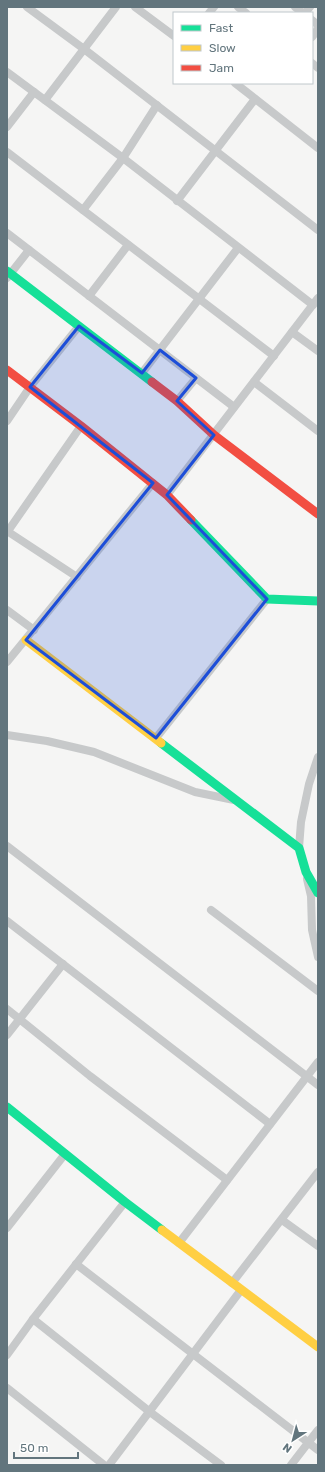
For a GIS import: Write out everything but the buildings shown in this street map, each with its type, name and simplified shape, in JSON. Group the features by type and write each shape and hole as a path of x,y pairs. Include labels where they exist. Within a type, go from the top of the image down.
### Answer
{"street":[{"path":"28,7 216,150 318,230"},
{"path":"45,100 116,7"},
{"path":"135,7 173,35"},
{"path":"7,72 123,158 238,248 315,302 167,495"},
{"path":"235,84 317,145"},
{"path":"7,127 34,92"},
{"path":"177,201 255,99"},
{"path":"83,210 123,158 157,105"},
{"path":"7,152 274,356"},
{"path":"7,233 234,407"},
{"path":"89,296 128,245"},
{"path":"142,373 238,248"},
{"path":"29,250 8,274 142,373 177,401 214,435 318,514"},
{"path":"7,421 30,387 79,326"},
{"path":"292,332 318,351"},
{"path":"7,370 81,426 167,495 267,599 318,601"},
{"path":"177,401 196,378"},
{"path":"254,382 318,431"},
{"path":"77,577 7,531 81,426"},
{"path":"7,662 153,483"},
{"path":"156,738 267,599"},
{"path":"7,610 34,630"},
{"path":"26,640 299,848"},
{"path":"7,735 46,741 94,752 195,792 236,800"},
{"path":"318,757 309,784 301,822 299,848 311,896 312,930 318,957"},
{"path":"7,846 318,1085"},
{"path":"306,872 318,893"},
{"path":"211,910 318,991"},
{"path":"7,921 270,1124"},
{"path":"7,1035 63,964"},
{"path":"7,1009 90,1076 227,1180"},
{"path":"179,1243 318,1062"},
{"path":"7,1107 125,1202 318,1347"},
{"path":"7,1228 65,1154"},
{"path":"232,1283 318,1172"},
{"path":"7,1355 33,1319 125,1202"},
{"path":"282,1220 318,1246"},
{"path":"76,1264 318,1450"},
{"path":"109,1465 241,1290"},
{"path":"33,1319 150,1412 222,1465"},
{"path":"7,1388 104,1465"},
{"path":"291,1465 318,1430"}],"highlighted area":[{"path":"79,326 142,373 160,350 196,378 177,401 214,435 167,495 267,599 156,738 26,640 153,483 30,387"}],"traffic: fast":[{"path":"7,271 152,382"},
{"path":"191,520 267,599 318,601"},
{"path":"161,743 299,848 306,872 318,893"},
{"path":"7,1107 162,1230"}],"traffic: slow":[{"path":"26,640 161,743"},
{"path":"162,1230 318,1347"}],"traffic: jam":[{"path":"7,370 81,426 167,495 191,520"},
{"path":"152,382 177,401 214,435 318,514"}]}
